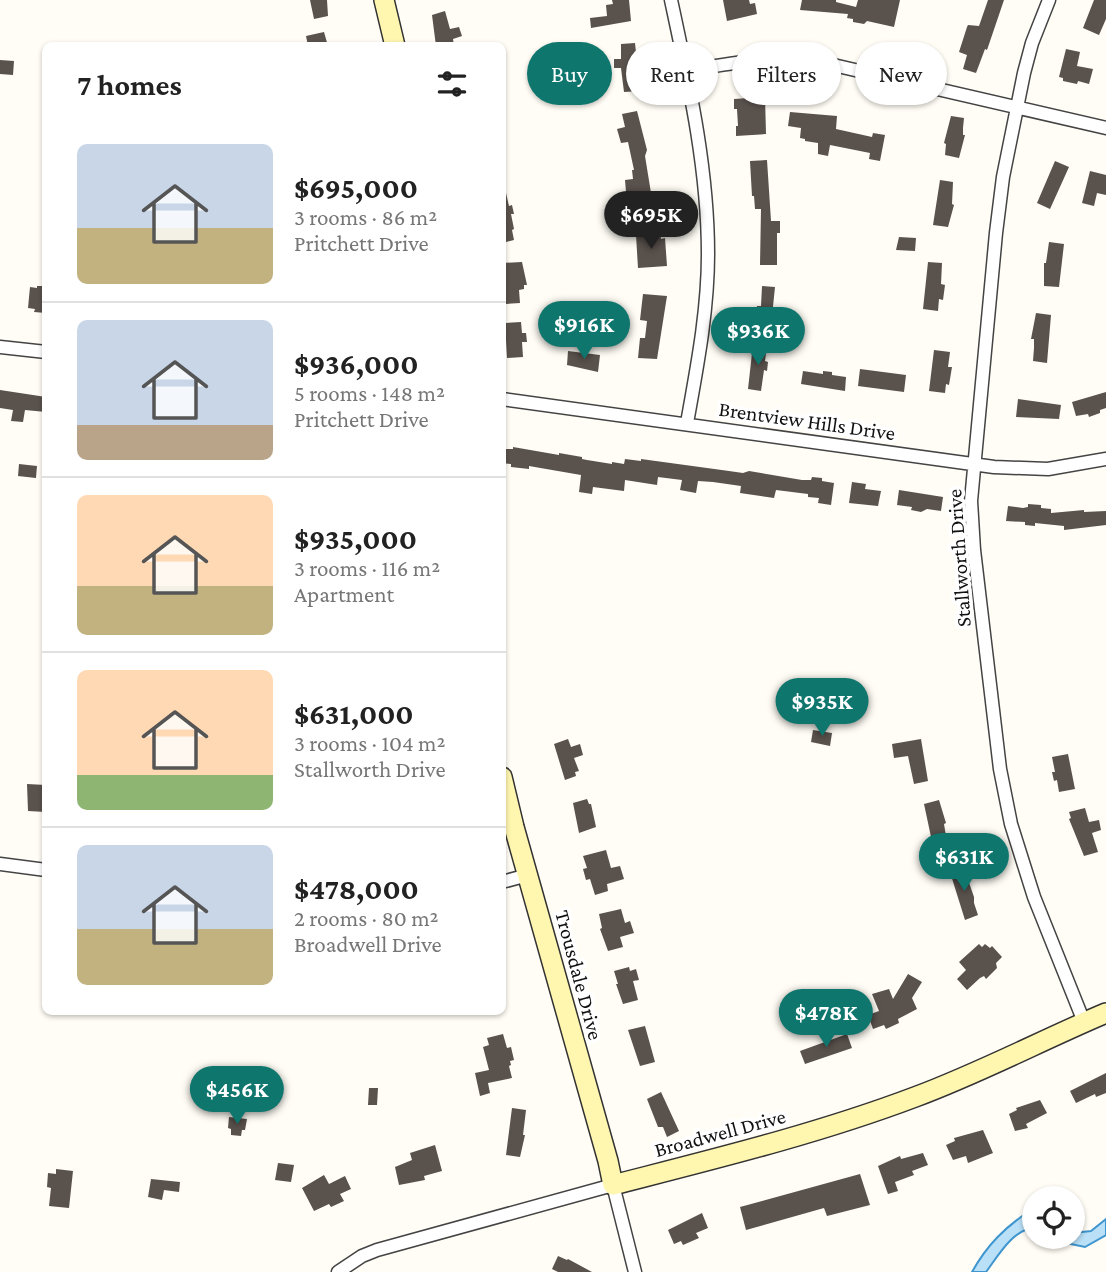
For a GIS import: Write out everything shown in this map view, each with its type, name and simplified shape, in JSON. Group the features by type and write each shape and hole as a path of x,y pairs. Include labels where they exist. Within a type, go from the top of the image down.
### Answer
{"street":[{"path":"384,0 394,42"},
{"path":"671,0 680,42"},
{"name":"Stallworth Drive","path":"1049,0 1032,43 1016,106 997,223 971,501 974,550 1006,804 1034,897 1084,1022"},
{"path":"718,65 749,60 807,60 1106,128"},
{"path":"687,423 704,320 708,256 703,169 692,105"},
{"path":"0,347 42,352"},
{"name":"Brentview Hills Drive","path":"506,400 1011,468 1048,469 1106,459"},
{"name":"Trousdale Drive","path":"506,793 613,1185"},
{"path":"0,864 42,869"},
{"path":"506,881 527,875"},
{"name":"Broadwell Drive","path":"338,1272 362,1256 377,1250 742,1151 874,1112 926,1093 1106,1013"},
{"path":"613,1185 635,1272"}],"water":[{"path":"1022,1216 1022,1232 1001,1251 986,1272 972,1272 997,1237"},
{"path":"1106,1219 1106,1235 1085,1247 1085,1232 1091,1231"}],"building":[{"path":"310,0 327,0 328,16 314,19"},
{"path":"612,0 629,0 631,21 591,28 590,18 607,16 606,5 613,4"},
{"path":"723,0 749,0 750,4 755,3 757,14 727,21"},
{"path":"802,0 836,0 856,7 858,0 900,0 894,27 867,21 864,24 853,22 853,19 847,18 848,14 800,10"},
{"path":"988,0 1004,0 976,73 963,69 967,55 959,52 968,25 979,26"},
{"path":"1094,0 1106,0 1106,19 1099,35 1083,28"},
{"path":"445,11 450,29 459,27 462,36 453,39 453,42 435,42 432,15"},
{"path":"324,32 327,42 307,42 306,36"},
{"path":"621,44 626,44 626,92 621,68 614,68 614,59 621,59"},
{"path":"1066,49 1080,52 1077,66 1093,69 1089,84 1063,81 1063,78 1059,77"},
{"path":"0,60 14,61 13,75 0,74"},
{"path":"734,105 765,105 766,134 736,136 737,109 734,109"},
{"path":"637,111 647,150 645,156 652,205 637,207 626,192 625,180 633,179 634,170 628,142 621,143 617,129 625,127 622,114"},
{"path":"790,112 837,116 836,129 872,137 873,133 885,135 880,161 869,159 870,153 830,145 828,156 818,154 818,143 800,138 801,128 788,126"},
{"path":"951,116 964,118 965,135 959,158 945,155 944,143"},
{"path":"767,160 771,221 780,221 780,233 777,233 777,265 760,265 761,209 755,209 752,196 750,161"},
{"path":"1055,161 1069,167 1050,209 1037,203"},
{"path":"1090,171 1106,175 1106,195 1097,193 1094,206 1082,203"},
{"path":"940,180 953,182 954,205 948,227 933,225"},
{"path":"506,193 514,214 511,214 514,240 506,242"},
{"path":"660,232 661,239 665,238 667,266 638,268 636,235"},
{"path":"899,237 916,238 915,251 896,250"},
{"path":"1049,242 1064,244 1059,287 1044,286 1044,263"},
{"path":"522,262 527,285 519,290 520,303 506,304 506,263"},
{"path":"928,262 942,263 941,284 945,285 943,300 939,299 938,311 923,309"},
{"path":"42,286 42,313 28,308 30,287"},
{"path":"762,286 775,287 771,326 755,325 757,306 761,306"},
{"path":"643,294 667,296 657,359 638,358 640,338 645,338 647,321 640,320"},
{"path":"1036,313 1051,315 1047,363 1033,361 1034,339 1031,339"},
{"path":"521,322 522,333 526,333 527,342 522,342 523,357 507,358 506,323"},
{"path":"753,344 767,346 767,371 764,370 761,391 748,389"},
{"path":"934,350 950,352 948,367 952,367 945,393 929,391"},
{"path":"568,351 600,355 598,372 567,365"},
{"path":"860,369 906,375 904,392 858,386"},
{"path":"803,371 823,374 823,371 832,372 832,375 846,377 845,391 801,384"},
{"path":"0,390 42,396 42,412 25,410 23,422 11,421 13,410 0,408"},
{"path":"1106,392 1106,408 1100,410 1100,413 1089,417 1088,414 1076,416 1072,402"},
{"path":"1018,399 1061,405 1059,419 1016,417"},
{"path":"506,449 559,453 612,464 624,464 625,459 641,459 802,480 822,478 822,481 834,483 831,505 818,503 819,498 808,497 808,494 776,490 774,498 740,493 741,486 713,482 698,481 696,493 680,490 682,480 658,477 657,485 625,480 624,491 593,487 592,494 579,492 581,475 529,466 529,469 511,467 511,464 506,463"},
{"path":"19,464 37,466 36,478 18,476"},
{"path":"852,482 866,484 865,489 881,491 878,506 849,503"},
{"path":"899,490 943,497 941,511 927,509 921,512 911,510 912,507 897,505"},
{"path":"1028,504 1041,505 1041,508 1051,509 1051,513 1106,511 1106,525 1064,530 1064,526 1035,523 1035,526 1025,525 1025,522 1006,521 1008,506 1023,508 1028,507"},
{"path":"813,730 832,733 830,746 811,742"},
{"path":"568,739 571,747 580,744 583,755 574,758 579,771 575,772 576,776 565,780 554,744"},
{"path":"921,739 928,781 914,784 908,756 894,758 892,744"},
{"path":"1068,754 1075,789 1059,792 1052,772 1055,772 1052,757"},
{"path":"27,784 42,785 42,812 28,811"},
{"path":"587,799 591,804 596,827 579,833 573,803"},
{"path":"939,800 946,823 948,848 934,851 924,804"},
{"path":"1085,808 1089,822 1099,820 1101,830 1092,833 1098,852 1084,856 1069,819 1069,812"},
{"path":"606,850 611,868 620,866 624,879 607,884 608,891 595,895 590,879 586,880 583,869 587,868 583,856"},
{"path":"964,868 978,915 965,920 950,872"},
{"path":"621,909 625,923 630,921 634,933 620,937 623,947 608,951 600,929 599,914"},
{"path":"979,944 982,947 985,944 990,948 992,946 1002,957 996,963 997,968 986,979 984,976 980,978 967,990 957,979 966,970 959,962"},
{"path":"629,967 630,971 636,969 639,980 633,981 638,1000 623,1004 614,971"},
{"path":"908,974 922,982 912,998 917,1009 886,1029 884,1025 873,1029 868,1015 879,1011 872,994 889,989 893,999"},
{"path":"645,1026 655,1062 640,1066 628,1030"},
{"path":"503,1034 507,1048 511,1047 514,1060 510,1061 509,1066 512,1078 488,1083 490,1093 480,1096 475,1073 489,1070 483,1047 489,1045 487,1038"},
{"path":"847,1034 852,1048 805,1064 800,1051"},
{"path":"1106,1073 1106,1093 1096,1097 1095,1094 1076,1103 1070,1091"},
{"path":"369,1088 378,1088 377,1105 368,1105"},
{"path":"661,1092 679,1131 667,1137 663,1127 658,1127 647,1099"},
{"path":"1040,1100 1047,1113 1026,1124 1028,1128 1015,1131 1009,1114 1017,1110 1016,1108"},
{"path":"512,1108 526,1110 525,1135 520,1157 506,1155"},
{"path":"229,1117 247,1119 241,1136 231,1135 231,1129 228,1128"},
{"path":"983,1130 993,1153 968,1163 966,1156 953,1160 946,1145 955,1141 954,1138"},
{"path":"435,1145 442,1171 424,1176 425,1180 399,1185 395,1167 412,1160 410,1153"},
{"path":"923,1153 928,1165 912,1171 914,1175 895,1182 898,1191 888,1194 878,1166 900,1156 901,1159"},
{"path":"278,1163 294,1165 291,1182 275,1180"},
{"path":"56,1169 73,1171 69,1208 49,1206 51,1188 47,1187 48,1173 56,1174"},
{"path":"860,1174 870,1205 827,1216 824,1208 746,1230 740,1207"},
{"path":"324,1175 329,1184 345,1176 351,1189 340,1194 344,1201 314,1211 302,1188"},
{"path":"151,1179 180,1182 179,1192 164,1190 162,1200 148,1197"},
{"path":"702,1213 708,1228 696,1233 699,1238 683,1245 681,1241 674,1244 668,1230"},
{"path":"558,1256 592,1272 558,1272 552,1269"}]}
